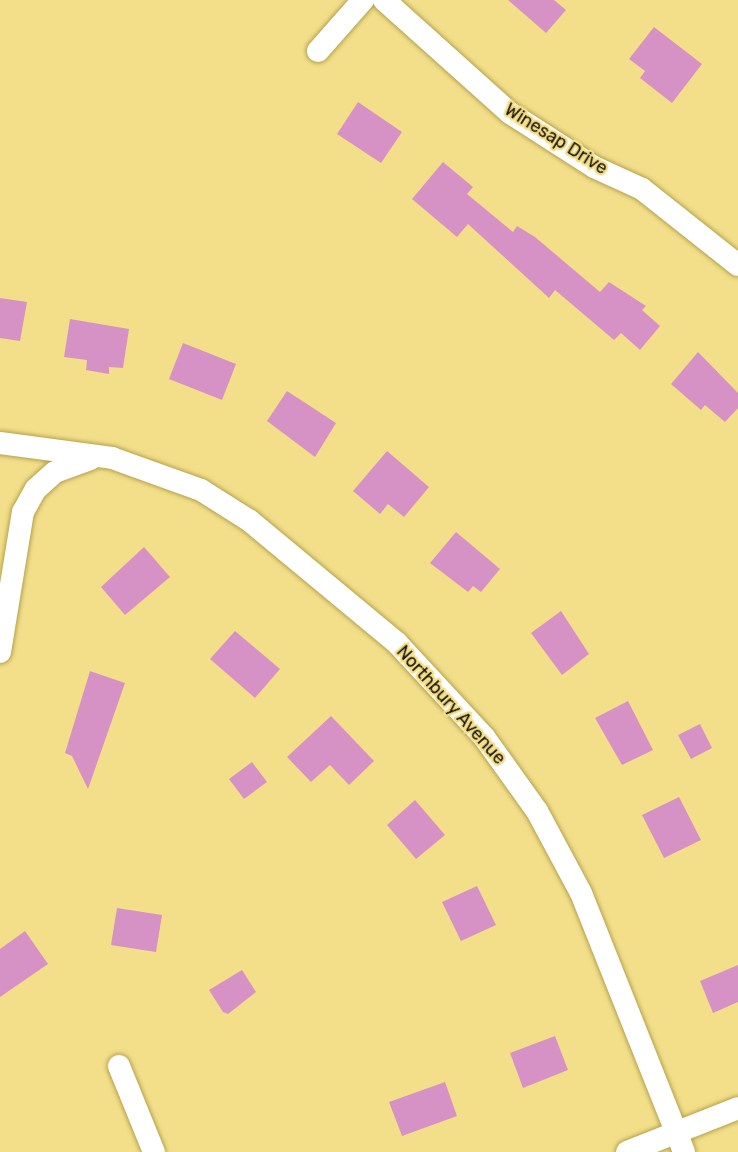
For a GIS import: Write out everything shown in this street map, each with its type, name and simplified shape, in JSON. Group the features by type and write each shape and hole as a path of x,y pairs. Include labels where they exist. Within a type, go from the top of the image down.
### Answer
{"street":[{"path":"318,51 363,0"},
{"name":"Winesap Drive","path":"384,0 510,113 594,167 642,189 738,265"},
{"name":"Northbury Avenue","path":"0,443 102,458 153,470 201,490 250,521 397,643 484,737 537,811 581,893 681,1142"},
{"name":"Northbury Avenue","path":"0,652 23,512 36,489 55,472 78,461 102,458"},
{"path":"119,1066 154,1152"},
{"path":"627,1152 681,1142 738,1108"}],"building":[{"path":"508,0 554,0 566,10 546,33"},
{"path":"654,27 702,64 672,103 640,78 645,71 629,59"},
{"path":"358,102 402,132 381,163 337,134"},
{"path":"443,162 473,187 467,194 513,232 517,226 535,237 600,292 609,282 646,306 642,310 660,326 640,350 621,333 614,340 555,290 549,298 468,224 457,237 412,199"},
{"path":"0,298 27,302 20,341 0,338"},
{"path":"70,319 129,329 123,368 109,367 109,374 86,370 87,360 64,357"},
{"path":"183,343 236,364 222,400 169,379"},
{"path":"698,352 738,393 738,408 725,422 705,405 701,410 671,384"},
{"path":"287,391 336,423 315,457 267,421"},
{"path":"387,451 429,487 404,517 388,504 380,514 353,491"},
{"path":"456,532 500,569 481,592 473,586 468,592 430,563"},
{"path":"144,547 170,577 125,615 101,587"},
{"path":"561,611 589,654 562,675 531,633"},
{"path":"235,631 280,669 255,698 210,659"},
{"path":"90,671 125,683 88,789 72,756 65,753"},
{"path":"628,701 653,750 622,765 595,718"},
{"path":"331,716 374,761 349,785 330,765 311,782 287,757"},
{"path":"700,724 712,748 691,759 678,735"},
{"path":"252,762 267,782 244,799 229,779"},
{"path":"679,797 701,840 664,858 642,815"},
{"path":"415,800 445,835 416,859 387,825"},
{"path":"477,886 496,925 461,941 442,902"},
{"path":"117,908 162,915 156,952 111,945"},
{"path":"25,931 48,964 0,997 0,949"},
{"path":"738,965 738,1002 713,1013 700,981"},
{"path":"242,970 256,992 228,1014 223,1012 209,990"},
{"path":"555,1036 568,1070 523,1088 510,1053"},
{"path":"445,1082 457,1116 402,1136 389,1102"}]}
